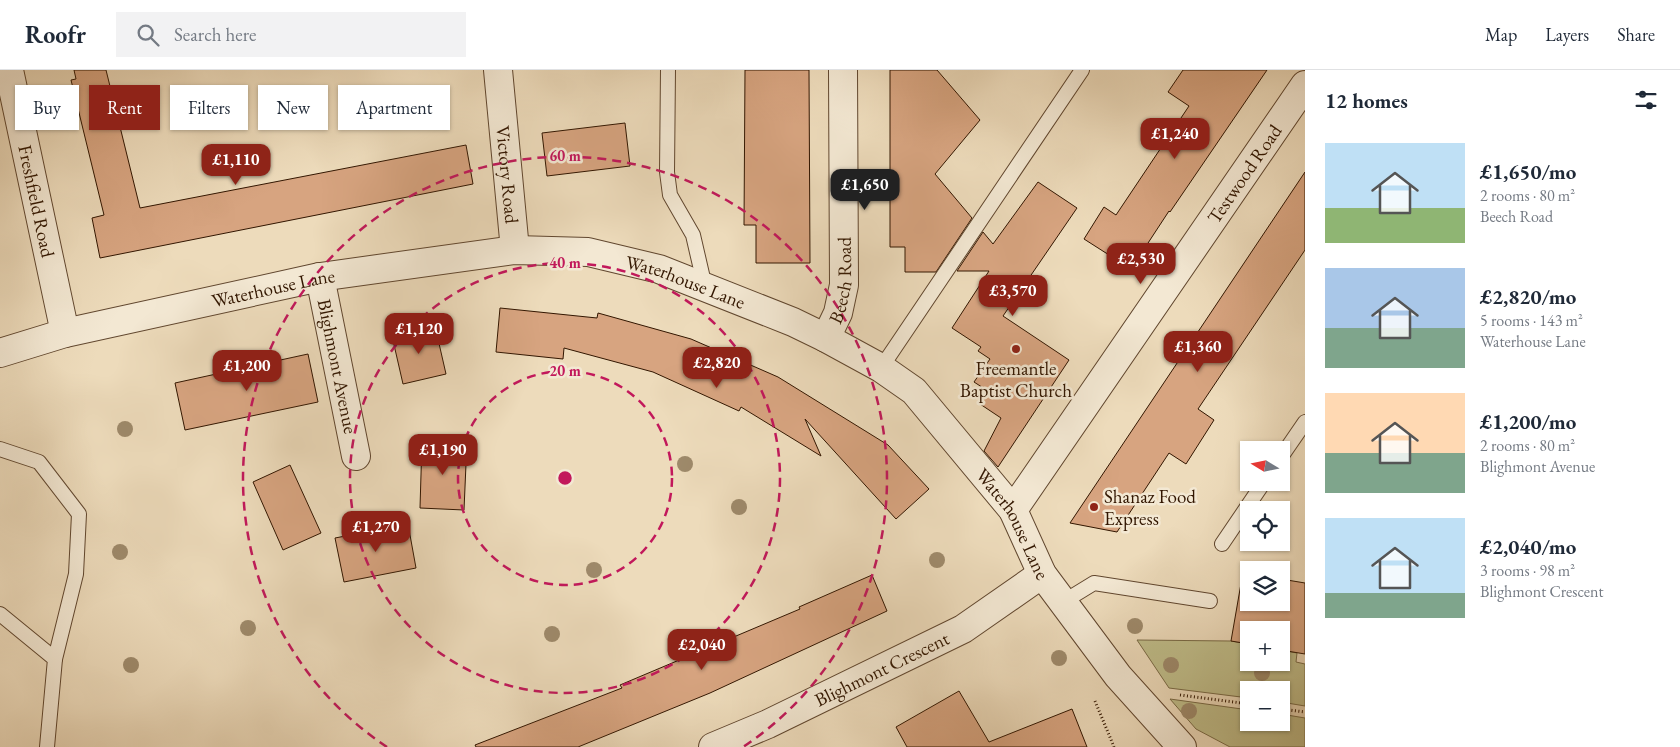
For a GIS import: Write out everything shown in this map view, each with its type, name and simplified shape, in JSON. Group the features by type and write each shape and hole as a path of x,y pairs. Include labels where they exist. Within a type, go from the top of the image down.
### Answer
{"street":[{"name":"Freshfield Road","path":"9,70 65,333"},
{"name":"Victory Road","path":"498,70 515,250"},
{"name":"Beech Road","path":"826,338 838,314 844,285 843,70"},
{"name":"Testwood Road","path":"1012,510 1305,85"},
{"name":"Waterhouse Lane","path":"0,352 65,333 320,277 515,250 588,252 660,269 826,338 881,368 914,391 1012,510 1042,574 1063,602 1127,687 1182,747"},
{"name":"Blighmont Avenue","path":"320,277 356,456"},
{"name":"Blighmont Crescent","path":"713,747 768,724 963,629 1042,574"}],"lane":[{"path":"668,70 667,172 670,195 693,235 705,287"},
{"path":"881,368 1082,70"},
{"path":"1290,444 1305,422"},
{"path":"0,449 39,462 79,514 76,574 55,659 47,747"},
{"path":"1222,544 1258,491"},
{"path":"1063,602 1094,583 1210,601"},
{"path":"0,614 55,659"}],"path":[{"path":"1127,687 1240,703"},
{"path":"1290,710 1305,712"}],"shaded area":[{"path":"1137,640 1240,642 1240,671 1290,671 1290,652 1297,653 1296,662 1305,664 1305,706 1290,704 1290,681 1240,681 1240,697 1169,688"},
{"path":"1170,699 1240,709 1240,731 1290,731 1290,716 1305,718 1305,747 1230,747 1196,729"}],"building":[{"path":"74,70 106,70 110,85 89,85 89,130 121,130 140,208 466,145 473,184 100,258 92,218 104,215 79,113 79,85 72,85 71,80 76,79"},
{"path":"745,70 809,70 810,263 756,263 756,225 744,225"},
{"path":"890,70 937,70 980,120 935,174 972,218 936,272 905,272 905,247 890,247"},
{"path":"1183,70 1267,70 1131,269 1084,239 1104,207 1116,215 1189,106 1168,92"},
{"path":"625,123 630,166 547,176 542,133"},
{"path":"1305,172 1305,250 1198,409 1214,420 1186,464 1169,453 1117,532 1070,523"},
{"path":"1038,182 1077,208 1003,316 1069,360 998,467 984,451 1001,418 980,404 988,391 974,382 990,359 978,351 981,347 952,328 989,271 957,271 983,232 993,244"},
{"path":"500,308 597,318 598,313 691,339 778,377 888,445 929,489 896,519 805,419 821,456 741,407 739,411 653,372 564,348 563,359 496,352"},
{"path":"435,326 446,374 403,384 392,336"},
{"path":"308,354 318,402 185,430 175,383"},
{"path":"422,441 461,443 466,464 464,510 420,508"},
{"path":"290,465 321,533 283,550 253,482"},
{"path":"408,524 416,568 344,582 335,538"},
{"path":"872,575 887,611 710,693 578,747 476,747 475,745 622,688 620,685 800,609 799,607"},
{"path":"1290,580 1305,583 1305,654 1290,652 1290,621 1240,621 1240,642 1231,641 1240,589 1240,611 1290,611"},
{"path":"959,691 989,742 1072,709 1087,747 907,747 896,727"}],"place":[{"name":"Freemantle Baptist Church","path":"1016,349"},
{"name":"Shanaz Food Express","path":"1094,507"}]}
